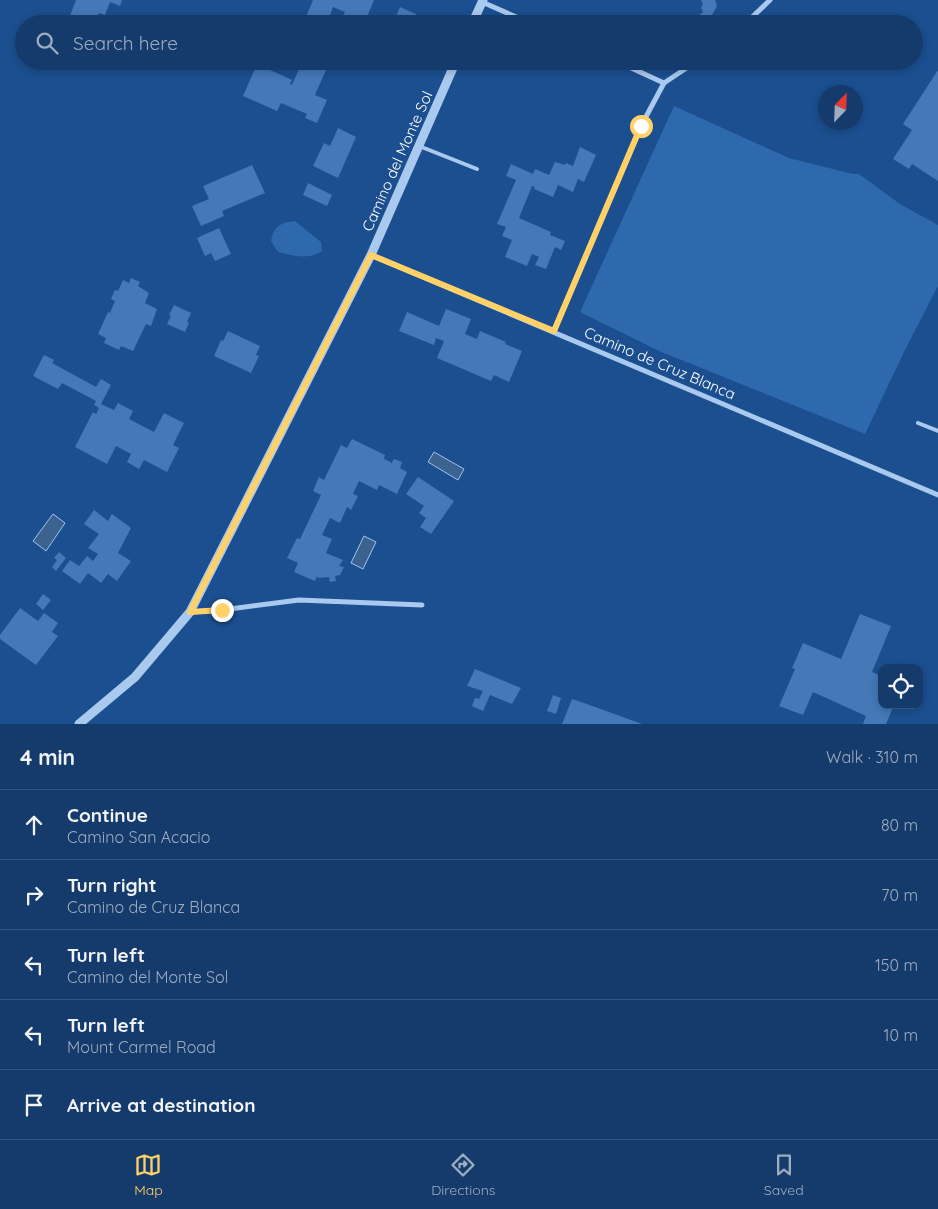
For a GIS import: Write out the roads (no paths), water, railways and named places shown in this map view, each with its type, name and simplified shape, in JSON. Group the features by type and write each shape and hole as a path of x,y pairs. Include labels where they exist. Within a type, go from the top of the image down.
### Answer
{"street":[{"path":"754,15 770,0"},
{"path":"476,15 482,1 512,15"},
{"name":"Camino del Monte Sol","path":"79,724 135,677 190,612 371,255 452,70"},
{"path":"636,70 664,83"},
{"path":"554,331 641,126 664,83 684,70"},
{"name":"Camino de Cruz Blanca","path":"371,255 938,495"},
{"path":"190,612 222,610 299,600 422,605"}],"lane":[{"path":"418,146 477,169"},
{"path":"918,423 938,431"}]}
